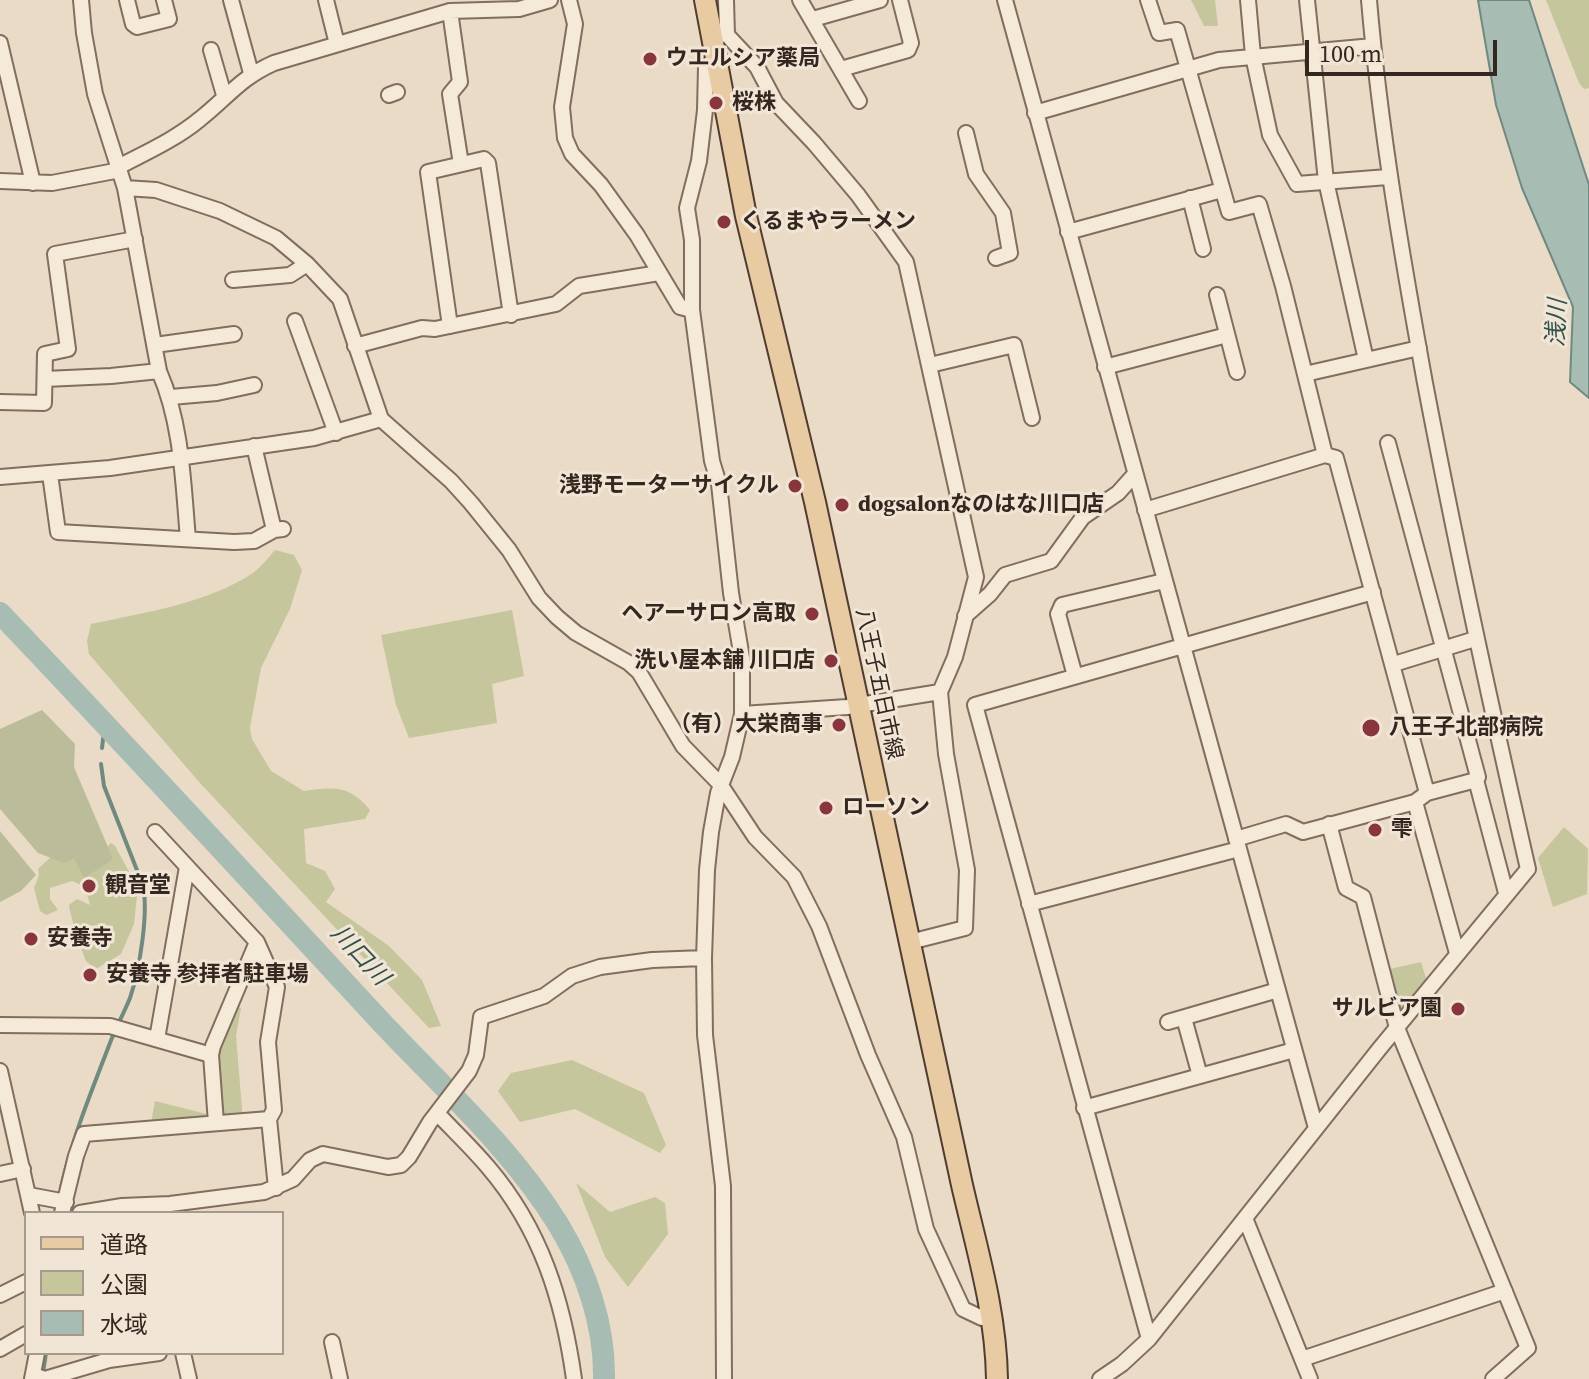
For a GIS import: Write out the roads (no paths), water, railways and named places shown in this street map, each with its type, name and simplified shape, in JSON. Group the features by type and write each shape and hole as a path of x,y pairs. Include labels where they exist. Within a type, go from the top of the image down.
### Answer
{"main road":[{"name":"八王子五日市線","path":"705,0 720,34 716,58 746,216 808,472 993,1316 997,1379"}],"street":[{"path":"81,0 95,94 120,168 159,371 171,397 181,456 188,539"},
{"path":"127,0 133,24 137,27 169,19 164,0"},
{"path":"231,0 251,73"},
{"path":"326,0 337,44"},
{"path":"0,181 52,183 120,168 200,119 251,73 274,63 450,11 519,9 550,0"},
{"path":"569,0 575,24 562,107 565,138 572,154 601,185 637,235 680,307 692,310"},
{"path":"726,0 720,34 757,67 776,103 858,195 906,262 976,577 955,657 940,692 946,754 967,870 965,928 910,942"},
{"path":"800,0 859,101"},
{"path":"813,19 880,0"},
{"path":"841,69 908,50 911,43 900,0"},
{"path":"1005,0 1316,1128"},
{"path":"1148,0 1159,33 1177,30 1229,212 1259,204 1325,455"},
{"path":"1248,0 1253,56 1270,135 1297,184 1388,177"},
{"path":"1307,0 1326,181 1366,360"},
{"path":"1100,1379 1149,1339 1457,953 1528,869 1475,639 1419,348 1388,177 1369,0"},
{"path":"450,11 460,82 450,94 461,164"},
{"path":"0,43 33,183"},
{"path":"1035,113 1219,60 1373,46"},
{"path":"211,50 224,95"},
{"path":"716,58 706,67 699,161 687,208 692,240 692,310 742,658 742,714 732,757 720,784 707,870 704,958 705,1035 724,1215 724,1379"},
{"path":"966,133 976,174 1003,213 1010,253 996,258"},
{"path":"450,326 428,172 484,159 488,163 511,315"},
{"path":"125,188 156,190 220,211 276,238 307,264 340,299 381,419 451,481 471,503 509,550 539,598 557,617 576,633 639,672 683,746 720,784 755,837 794,877 819,926 868,1055 904,1137 926,1229 963,1309 982,1318 993,1316"},
{"path":"1068,232 1222,190"},
{"path":"1190,198 1203,249"},
{"path":"0,402 44,403 45,354 68,349 55,254 135,239"},
{"path":"233,280 290,275 307,264"},
{"path":"355,346 422,328 511,315 556,304 579,286 659,273"},
{"path":"1217,295 1237,372"},
{"path":"295,321 336,433"},
{"path":"155,345 234,334"},
{"path":"1105,367 1227,335"},
{"path":"930,365 1014,345 1032,418"},
{"path":"1305,374 1419,348"},
{"path":"45,379 159,371"},
{"path":"171,397 217,393 254,385"},
{"path":"0,477 110,468 336,433 381,419"},
{"path":"1388,443 1445,648 1506,893"},
{"path":"50,474 58,532 254,541 278,529 254,446"},
{"path":"1145,510 1325,455 1336,458 1427,793"},
{"path":"965,616 990,594 1005,575 1051,561 1083,517 1118,493 1135,474"},
{"path":"1075,676 1058,614 1062,605 1164,581"},
{"path":"1149,1339 975,705 1373,592"},
{"path":"1394,664 1475,639"},
{"path":"742,714 858,705 940,692"},
{"path":"1029,904 1237,844 1286,824 1303,832 1415,802 1427,793 1476,780"},
{"path":"1415,802 1457,953"},
{"path":"1329,824 1346,888 1363,897 1397,1028 1528,1348 1497,1378"},
{"path":"155,832 257,942 277,987 268,1042 274,1110 269,1119 276,1188"},
{"path":"157,1039 187,867"},
{"path":"216,1123 211,1055 236,987 257,942"},
{"path":"92,1211 244,1195 276,1188 293,1179 310,1160 323,1154 388,1167 401,1165 466,1074 476,1055 481,1017 544,996 572,976 600,967 652,960 704,958"},
{"path":"1168,1022 1278,990"},
{"path":"1184,1018 1200,1076"},
{"path":"0,1025 117,1027 211,1055"},
{"path":"1084,1108 1294,1050"},
{"path":"0,1071 4,1106 32,1211"},
{"path":"438,1112 504,1187 543,1251 561,1304 574,1379"},
{"path":"29,1195 61,1204 84,1134 269,1119"},
{"path":"0,1174 23,1169"},
{"path":"1245,1218 1310,1379"},
{"path":"0,1295 24,1283"},
{"path":"1302,1359 1505,1291"},
{"path":"0,1349 24,1335"},
{"path":"332,1342 340,1379"},
{"path":"37,1355 37,1377 145,1355"},
{"path":"183,1355 189,1379"}],"water":[{"path":"1478,0 1529,0 1589,185 1589,398 1570,382 1573,307 1522,188 1496,105"}],"waterway":[{"name":"川口川","path":"0,613 517,1166 558,1224 585,1279 601,1338 604,1379"},
{"path":"102,748 105,723"},
{"path":"61,1188 83,1114 130,998 144,924 142,883 104,786 101,764"},
{"path":"43,1373 46,1355"}],"place":[{"name":"ウエルシア薬局","path":"650,59"},
{"name":"桜株","path":"716,103"},
{"name":"くるまやラーメン","path":"724,222"},
{"name":"浅野モーターサイクル","path":"795,486"},
{"name":"dogsalonなのはな川口店","path":"842,505"},
{"name":"ヘアーサロン高取","path":"812,614"},
{"name":"洗い屋本舗 川口店","path":"831,661"},
{"name":"（有）大栄商事","path":"839,725"},
{"name":"八王子北部病院","path":"1371,728"},
{"name":"ローソン","path":"826,808"},
{"name":"雫","path":"1375,830"},
{"name":"観音堂","path":"89,886"},
{"name":"安養寺","path":"31,939"},
{"name":"安養寺 参拝者駐車場","path":"90,975"},
{"name":"サルビア園","path":"1458,1009"}],"water label":[{"name":"浅川","path":"1558,323"}]}
